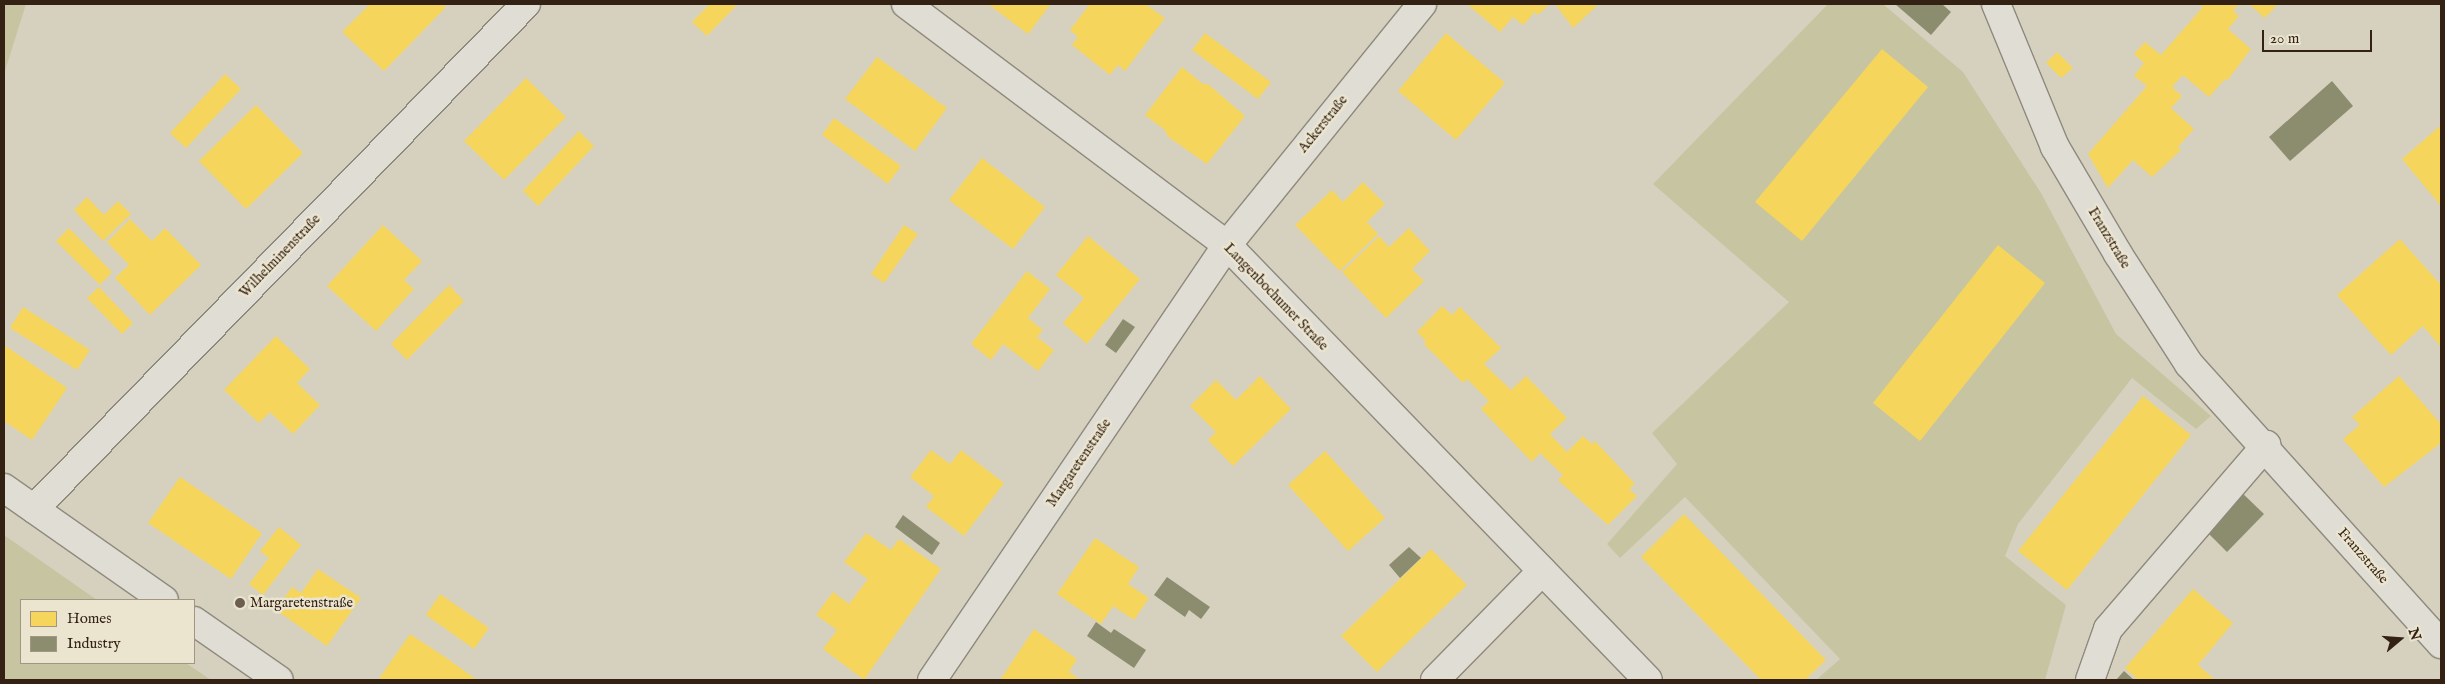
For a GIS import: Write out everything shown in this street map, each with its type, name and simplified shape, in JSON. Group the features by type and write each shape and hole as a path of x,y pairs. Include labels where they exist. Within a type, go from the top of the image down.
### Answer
{"street":[{"name":"Wilhelminenstraße","path":"34,509 526,4"},
{"name":"Langenbochumer Straße","path":"906,4 1227,246 1648,680"},
{"name":"Ackerstraße","path":"1227,246 1422,4"},
{"name":"Franzstraße","path":"1996,4 2056,147 2118,254 2190,364 2266,445 2441,644"},
{"name":"Margaretenstraße","path":"932,680 1227,246"},
{"path":"2090,680 2108,630 2266,445"},
{"path":"4,488 163,599"},
{"path":"1435,680 1542,571"},
{"path":"195,622 279,680"}],"shaded area":[{"path":"4,4 26,4 4,74"},
{"path":"1828,4 1883,4 1963,72 2041,193 2116,334 2211,416 2196,429 2132,378 2018,524 2005,556 2066,605 2045,680 1816,680 1840,659 1685,497 1620,558 1607,544 1677,464 1652,433 1789,302 1653,184"},
{"path":"4,535 96,599 20,599 20,664 187,664 211,680 4,680"}],"building: Homes":[{"path":"370,4 442,4 446,7 384,71 342,32"},
{"path":"710,4 738,4 707,36 692,22"},
{"path":"988,4 1051,4 1028,34"},
{"path":"1090,4 1145,4 1165,18 1125,71 1118,65 1110,75 1072,45 1078,37 1070,30"},
{"path":"1467,4 1550,4 1538,15 1535,12 1523,25 1513,17 1500,32"},
{"path":"1555,4 1599,4 1573,28"},
{"path":"2199,4 2239,4 2233,11 2239,16 2228,29 2251,49 2227,81 2225,79 2209,97 2183,75 2172,87 2182,96 2171,108 2194,129 2178,147 2181,150 2152,177 2133,160 2108,188 2088,154 2147,86 2134,76 2144,63 2134,54 2145,42 2161,55 2203,7"},
{"path":"2249,4 2278,4 2265,18"},
{"path":"1205,33 1271,82 1258,99 1192,50"},
{"path":"1446,33 1505,83 1456,140 1398,91"},
{"path":"1882,49 1928,87 1802,241 1755,202"},
{"path":"2057,52 2073,68 2061,78 2046,63"},
{"path":"877,57 947,108 915,151 845,99"},
{"path":"1182,67 1203,84 1208,84 1245,116 1207,164 1167,136 1166,131 1145,115"},
{"path":"225,74 241,89 186,148 170,133"},
{"path":"526,78 566,117 504,180 464,141"},
{"path":"256,105 303,153 246,209 199,161"},
{"path":"834,118 901,166 888,184 822,135"},
{"path":"2440,126 2441,128 2441,206 2402,159"},
{"path":"579,131 594,146 538,206 523,191"},
{"path":"982,158 1045,207 1013,249 949,200"},
{"path":"1363,182 1385,204 1367,222 1378,234 1340,271 1295,225 1332,190 1343,202"},
{"path":"87,197 104,215 118,201 131,214 103,241 74,210"},
{"path":"130,219 152,241 165,228 201,265 150,315 115,278 129,265 107,242"},
{"path":"383,225 422,261 404,280 414,289 376,331 327,286"},
{"path":"904,225 918,234 884,283 871,274"},
{"path":"69,228 112,272 100,285 56,241"},
{"path":"1409,228 1430,251 1412,269 1424,281 1386,318 1342,272 1379,236 1389,247"},
{"path":"1088,236 1140,279 1087,344 1063,323 1084,298 1056,275"},
{"path":"2400,239 2441,285 2441,347 2423,326 2391,355 2337,295"},
{"path":"1998,245 2045,283 1920,441 1873,403"},
{"path":"1027,271 1050,289 1028,318 1043,330 1037,337 1054,350 1038,371 1003,344 991,360 971,344"},
{"path":"449,285 464,301 407,360 391,344"},
{"path":"99,287 133,323 122,334 87,298"},
{"path":"1442,306 1452,315 1460,307 1501,348 1484,364 1511,390 1526,376 1567,418 1550,434 1567,452 1583,436 1592,444 1595,441 1635,484 1629,489 1637,496 1608,525 1558,480 1563,475 1540,453 1532,462 1481,409 1489,401 1467,379 1463,383 1424,344 1426,341 1417,332"},
{"path":"23,307 90,350 77,370 10,328"},
{"path":"276,336 310,369 297,383 320,405 293,434 270,412 259,423 224,390"},
{"path":"4,345 67,388 32,440 4,421"},
{"path":"1260,376 1291,409 1233,466 1208,440 1216,432 1190,406 1216,380 1236,400"},
{"path":"2399,376 2441,424 2441,443 2384,487 2343,439 2360,425 2352,417"},
{"path":"2143,396 2191,435 2067,590 2018,551"},
{"path":"931,450 950,464 961,450 1004,483 964,536 926,507 934,496 910,477"},
{"path":"1325,451 1385,518 1348,551 1288,485"},
{"path":"180,477 262,533 231,579 148,523"},
{"path":"1684,514 1826,660 1805,680 1761,680 1641,557"},
{"path":"279,527 301,545 263,595 249,584 269,558 260,551"},
{"path":"866,533 891,550 899,539 941,569 864,680 823,649 837,630 816,615 833,592 849,604 868,579 844,562"},
{"path":"1095,538 1139,567 1128,584 1149,598 1134,620 1113,606 1101,624 1057,594"},
{"path":"1431,549 1467,585 1377,672 1341,636"},
{"path":"318,569 361,598 327,646 276,610 292,587 301,593"},
{"path":"2193,589 2233,623 2198,665 2215,680 2138,680 2125,668"},
{"path":"440,594 489,628 474,649 426,615"},
{"path":"1034,629 1077,659 1069,672 1081,680 1000,680"},
{"path":"410,634 445,657 477,680 378,680"}],"building: Industry":[{"path":"1895,4 1942,4 1951,12 1931,35"},
{"path":"2332,81 2353,106 2290,161 2269,137"},
{"path":"1123,319 1135,327 1116,353 1105,345"},
{"path":"2239,490 2264,514 2227,552 2202,527"},
{"path":"903,515 940,543 932,555 895,527"},
{"path":"1409,547 1421,558 1400,578 1389,565"},
{"path":"1167,577 1210,607 1201,619 1189,610 1185,617 1154,595"},
{"path":"1096,622 1111,633 1114,629 1146,650 1134,668 1087,636"},
{"path":"2124,671 2134,680 2116,680"}],"place":[{"name":"Margaretenstraße","path":"240,603"}]}
